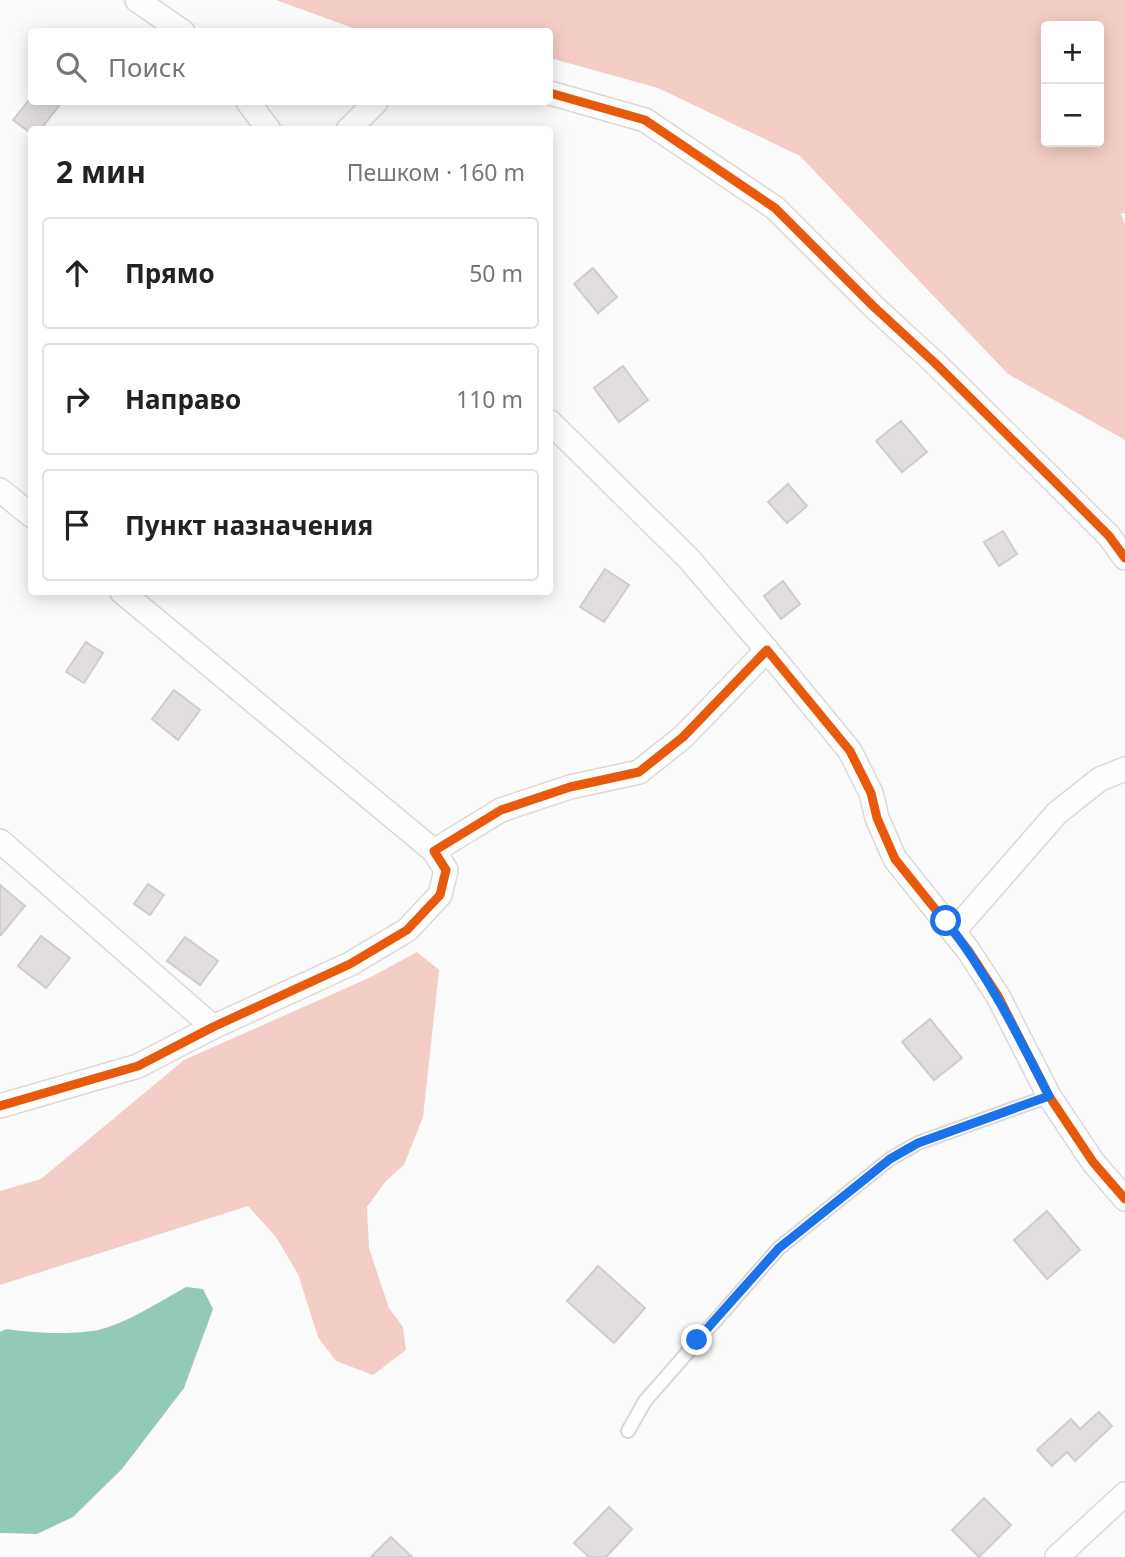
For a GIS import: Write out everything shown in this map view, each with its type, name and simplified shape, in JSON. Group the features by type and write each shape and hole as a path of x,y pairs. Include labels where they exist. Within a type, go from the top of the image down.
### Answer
{"street":[{"path":"138,0 177,28"},
{"path":"553,94 645,120 775,208 1062,488 1109,536 1125,558"},
{"path":"250,105 266,126"},
{"path":"352,126 373,105"},
{"path":"553,425 689,559 850,751 870,793 877,818 895,859 954,932 998,996 1049,1096 1093,1162 1125,1199"},
{"path":"0,490 28,513"},
{"path":"0,1106 138,1066 214,1027 350,964 407,930 439,895 446,870 434,851 126,595"},
{"path":"434,851 501,810 570,788 639,772 683,737 768,650"},
{"path":"954,932 1057,813 1100,779 1125,769"},
{"path":"0,841 214,1027"},
{"path":"1057,1557 1125,1494"}],"lane":[{"path":"628,1431 645,1401 779,1248 890,1159 918,1143 1049,1096"}],"shaded area":[{"path":"276,0 1125,0 1125,213 1121,214 1125,225 1125,440 1008,374 800,156 658,88 553,59 553,28 353,28"},
{"path":"417,952 439,970 423,1117 404,1165 386,1181 367,1207 369,1248 389,1308 403,1327 406,1350 373,1375 336,1361 318,1337 298,1274 276,1237 248,1206 0,1285 0,1191 41,1179 184,1060 371,977"},
{"path":"186,1287 203,1289 213,1309 184,1388 122,1469 73,1517 37,1534 0,1533 0,1332 6,1329 52,1333 98,1330 131,1318"}],"building":[{"path":"28,101 28,105 60,105 43,126 28,126 28,131 13,120"},
{"path":"593,268 617,297 598,313 574,284"},
{"path":"623,366 648,400 619,422 594,388"},
{"path":"901,421 927,452 902,472 876,441"},
{"path":"788,484 807,506 787,523 768,502"},
{"path":"1003,531 1017,554 999,566 984,542"},
{"path":"605,569 629,585 604,622 580,607"},
{"path":"783,581 800,604 781,619 764,596"},
{"path":"86,642 103,653 84,683 66,672"},
{"path":"174,690 200,710 178,740 152,719"},
{"path":"148,884 164,895 150,915 134,904"},
{"path":"0,885 25,906 1,935 0,935"},
{"path":"41,936 70,958 46,988 18,966"},
{"path":"185,937 218,961 200,985 167,961"},
{"path":"930,1019 962,1058 934,1080 902,1042"},
{"path":"1047,1211 1080,1250 1047,1279 1014,1240"},
{"path":"598,1266 645,1308 614,1343 567,1301"},
{"path":"1099,1412 1112,1426 1075,1461 1067,1452 1052,1466 1037,1450 1071,1419 1080,1429"},
{"path":"984,1498 1011,1525 979,1557 952,1530"},
{"path":"609,1507 632,1529 606,1557 589,1557 574,1543"},
{"path":"391,1537 412,1557 371,1557"}],"cycle path":[{"path":"553,94 645,120 775,208 1052,479 1109,536 1125,558"},
{"path":"0,1106 138,1066 213,1027 350,964 407,930 440,895 446,870 434,851 501,810 570,787 639,772 683,737 767,650 850,751 871,793 877,818 895,859 968,950 998,996 1049,1096 1093,1162 1125,1199"}],"route":[{"path":"697,1340 779,1248 890,1159 918,1143 1049,1096 998,996 946,921"}]}
